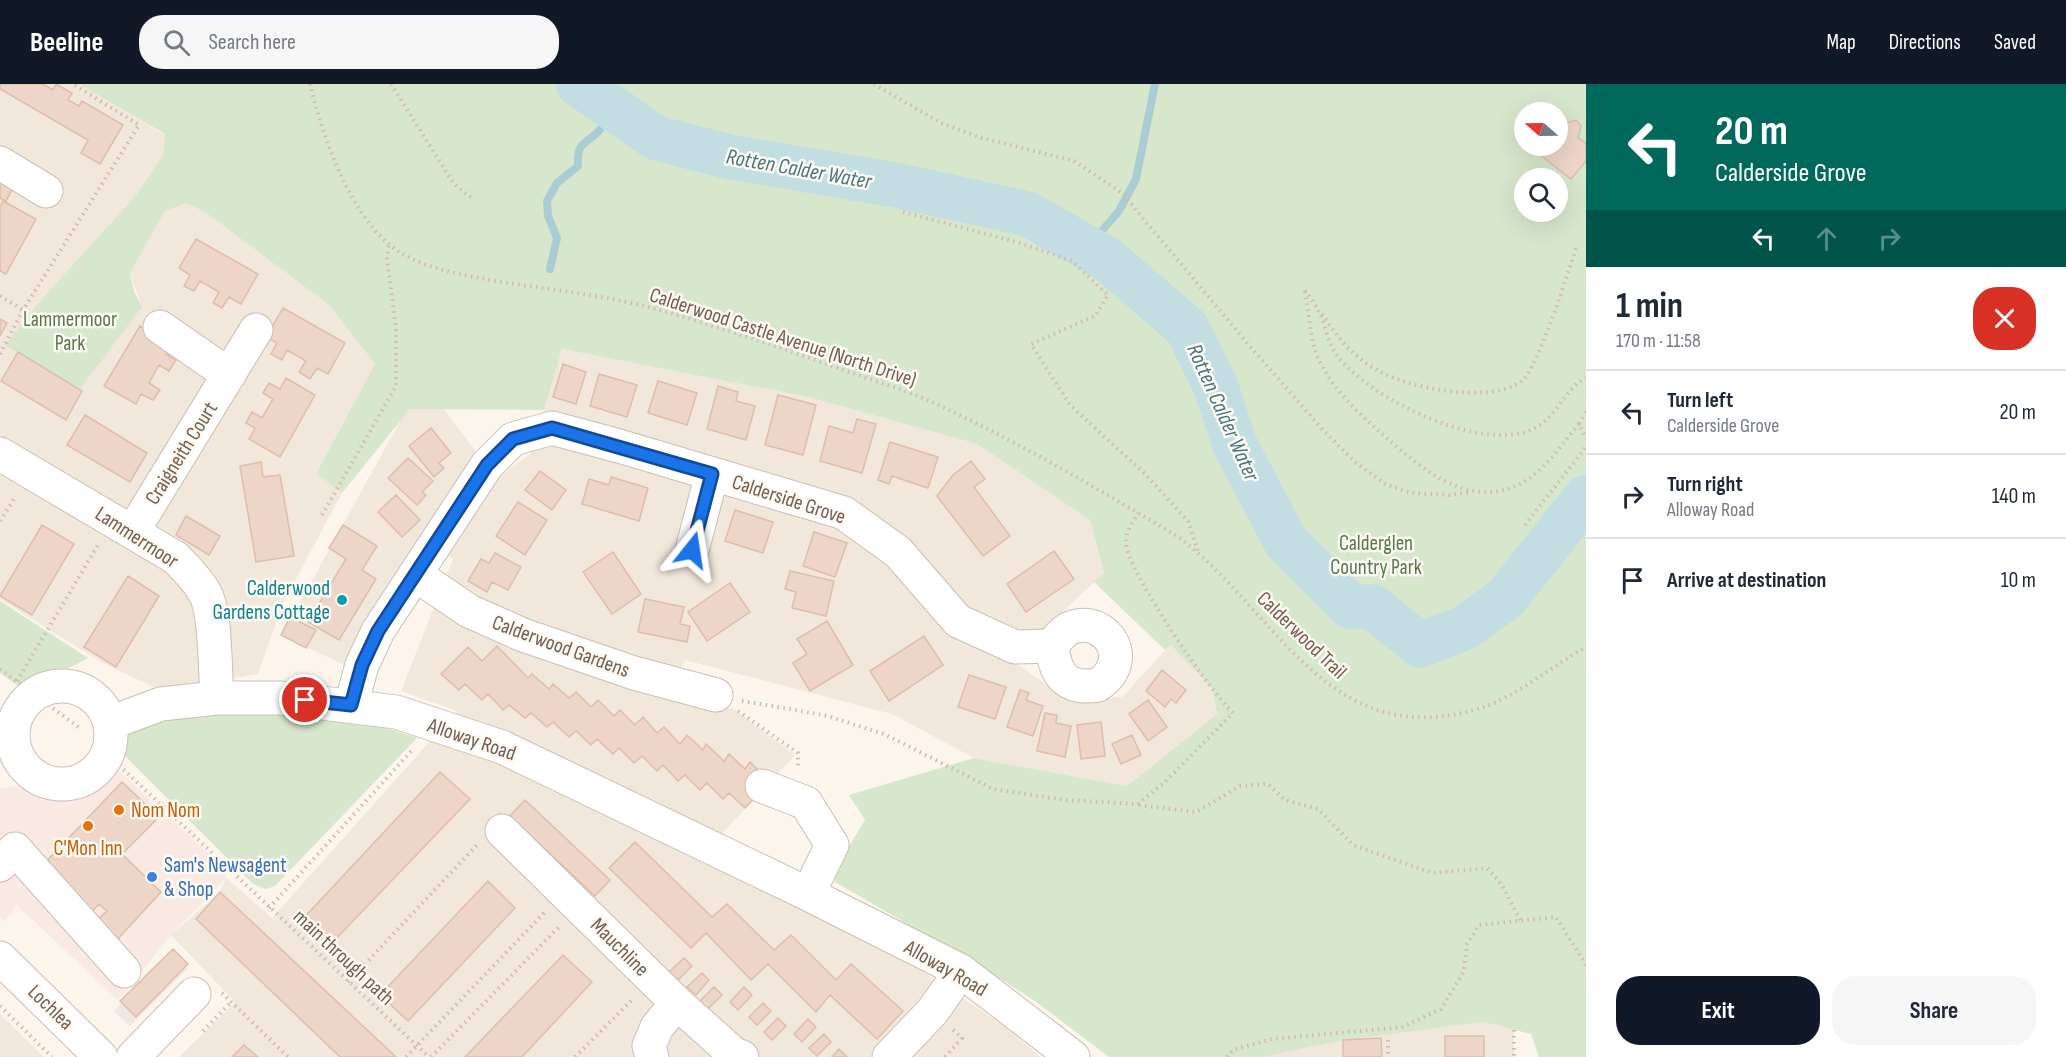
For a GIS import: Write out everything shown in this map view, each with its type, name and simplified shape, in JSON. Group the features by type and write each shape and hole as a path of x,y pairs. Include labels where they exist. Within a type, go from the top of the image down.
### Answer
{"street":[{"path":"0,163 46,191"},
{"path":"159,327 229,375"},
{"name":"Craigneith Court","path":"123,525 229,375 256,330"},
{"name":"Calderside Grove","path":"351,705 362,665 378,631 487,465 513,439 552,428 844,513 898,552 958,621 1015,647 1052,646"},
{"name":"Lammermoor","path":"0,454 176,558 207,596 212,626 217,699"},
{"path":"692,550 712,474"},
{"name":"Calderwood Gardens","path":"416,575 469,611 523,635 634,673 720,697"},
{"path":"27,687 65,686 80,689 94,698 104,709 101,739"},
{"name":"Alloway Road","path":"27,687 13,728 8,760 54,784 71,784 86,778 99,768 101,739 161,704 217,699 281,698 396,712 502,747 808,894 961,971 1073,1057"},
{"path":"762,786 806,803 832,845 808,894"},
{"name":"Mauchline","path":"491,837 571,899 677,1003 734,1054 742,1057"},
{"path":"0,865 15,849 124,971"},
{"name":"Lochlea","path":"0,958 101,1057"},
{"path":"889,1057 932,1012 961,971"},
{"path":"133,1057 194,994"},
{"path":"652,1057 649,1046 657,1027 677,1003"}],"path":[{"path":"0,354 23,310 140,125 73,84"},
{"name":"Calderwood Castle Avenue (North Drive)","path":"310,84 321,127 339,169 378,234 401,253 428,266 470,276 646,307 732,332 915,395 979,424 1148,519"},
{"path":"391,84 454,184 473,199"},
{"path":"874,84 941,123 982,138 1074,161 1121,192 1262,361 1355,462 1387,485 1412,492 1450,495 1476,491"},
{"path":"903,212 1017,242 1072,261 1108,295 1095,316 1031,344 1070,405 1145,474 1188,521 1198,551"},
{"path":"322,515 396,386 396,328 387,258 389,243"},
{"path":"1304,289 1349,349 1373,368 1395,378 1445,391 1476,394 1505,389 1523,380 1543,343 1577,245"},
{"path":"1304,289 1309,307 1312,342 1321,364 1338,390 1367,421 1416,464 1442,481 1464,490 1489,493 1521,483 1546,464 1586,412"},
{"path":"1304,289 1320,314 1335,353 1366,382 1393,399 1439,422 1468,432 1501,436 1524,433 1544,422 1576,383 1586,378"},
{"path":"0,297 23,310"},
{"path":"1579,424 1586,439"},
{"path":"1525,525 1586,447"},
{"path":"1138,513 1129,530 1126,543 1133,563 1150,597 1222,703 1233,713 1166,782 1138,804"},
{"name":"Calderwood Trail","path":"1148,519 1198,551 1333,689 1358,704 1387,715 1426,718 1485,707 1586,647"},
{"path":"27,687 123,525"},
{"name":"main through path","path":"0,669 101,739 269,908 430,1057"},
{"path":"720,697 824,715 860,726 909,745 970,779 993,789 1065,800 1138,804 1196,812 1240,786 1268,784 1285,800 1318,809 1353,845 1432,873 1487,868 1502,885 1521,920"},
{"path":"720,697 798,753 798,800"},
{"path":"269,908 434,725"},
{"path":"348,982 491,837"},
{"path":"406,1057 571,899"},
{"path":"430,1057 571,899"},
{"path":"1227,1057 1233,1050 1272,1039 1402,1027 1441,1008 1464,971 1467,944 1479,925 1556,917 1586,965"},
{"path":"194,994 207,980 288,1057"},
{"path":"575,1057 639,994"},
{"path":"0,1006 52,1057"},
{"path":"1514,1030 1514,1057"},
{"path":"1388,1040 1388,1057"}],"shaded area":[{"path":"0,84 78,84 165,135 163,155 137,194 40,301 142,307 130,273 165,211 186,202 213,158 205,212 329,305 375,364 316,472 342,493 283,603 258,674 162,691 101,662 0,599"},
{"path":"562,349 808,397 977,444 1090,520 1104,573 1011,660 1068,700 1122,697 1171,644 1212,688 1217,714 1127,786 974,758 892,714 685,660 670,696 734,709 795,755 703,854 893,952 1003,1025 1041,1057 179,1057 235,1002 171,935 220,892 226,878 272,918 457,711 401,691 453,559 419,538 344,665 282,635 399,423 410,409 443,408 497,479 531,453"},
{"path":"117,769 225,869 226,878 171,935 118,1000 17,905 4,921 0,917 0,788 22,786 91,791"},
{"path":"169,952 187,969 130,1026 114,1011"},
{"path":"0,1014 44,1057 0,1057"},
{"path":"1483,1022 1514,1030 1514,1057 1232,1057 1233,1050"}],"green space":[{"name":"Calderglen Country Park","path":"78,84 1586,84 1586,1057 1539,1057 1531,1034 1483,1022 1343,1040 1262,1057 1109,1057 1035,1001 985,969 835,882 836,868 865,820 849,795 974,758 1127,786 1217,714 1212,688 1171,645 1165,650 1094,582 1104,573 1090,520 977,444 808,397 562,349 544,410 410,409 342,493 316,473 375,364 329,305 205,212 186,203 165,211 130,273 134,291 142,307 79,390 5,345 40,301 137,194 163,155 165,134"},
{"path":"0,601 88,658 25,691 0,673"},
{"path":"253,709 380,726 417,738 275,886 266,889 253,884 120,751 127,732 142,727 189,716"}],"building":[{"path":"0,84 43,84 53,90 56,84 72,93 68,100 79,106 82,101 123,125 100,164 81,153 88,140 0,89"},
{"path":"1576,120 1581,126 1578,138 1586,143 1586,161 1571,179 1568,177 1568,168 1557,168 1542,156 1568,156 1568,122"},
{"path":"0,173 16,182 6,201 0,198"},
{"path":"3,201 36,219 6,274 0,271 0,207"},
{"path":"196,239 258,274 241,304 229,297 222,308 213,303 219,292 200,281 194,291 184,286 190,275 179,268"},
{"path":"283,308 345,343 328,374 317,368 310,379 299,372 306,361 287,350 282,360 271,354 277,343 266,337"},
{"path":"0,319 7,323 0,336"},
{"path":"140,326 171,342 166,354 176,360 169,371 159,365 149,383 160,390 153,400 141,394 136,404 104,386"},
{"path":"18,352 82,391 66,420 1,381"},
{"path":"563,364 586,372 576,404 553,397"},
{"path":"599,374 637,385 627,417 590,406"},
{"path":"286,378 315,395 280,457 249,439 255,428 246,423 252,412 262,418 273,399 263,393 269,383 280,389"},
{"path":"658,381 697,393 687,425 648,413"},
{"path":"718,386 738,392 736,401 755,406 746,440 707,429"},
{"path":"778,395 816,405 803,455 765,445"},
{"path":"85,415 147,453 130,482 67,445"},
{"path":"857,419 876,424 862,473 820,461 829,426 853,433"},
{"path":"431,428 451,453 439,463 444,468 434,477 409,446"},
{"path":"890,442 938,457 928,488 892,476 889,484 878,480"},
{"path":"408,458 433,481 422,492 426,495 417,505 388,478"},
{"path":"971,461 985,479 974,487 1010,536 983,556 937,496 953,475"},
{"path":"261,462 263,477 280,475 294,556 256,562 240,466"},
{"path":"540,471 566,490 552,510 525,490"},
{"path":"611,477 648,488 639,521 582,504 589,479 609,485"},
{"path":"396,495 420,520 402,537 378,512"},
{"path":"518,502 547,520 525,555 496,536"},
{"path":"735,510 773,522 763,553 725,541"},
{"path":"186,516 220,536 209,555 176,535"},
{"path":"42,525 74,544 32,615 0,596"},
{"name":"Calderwood Gardens Cottage","path":"343,525 377,546 362,570 376,579 339,640 308,622 346,559 329,548"},
{"path":"814,532 847,543 835,577 803,566"},
{"path":"1054,551 1074,579 1026,612 1007,584"},
{"path":"613,552 641,594 612,614 583,572"},
{"path":"495,553 521,567 508,590 492,582 487,592 468,581 481,559 489,563"},
{"path":"790,571 834,581 826,616 792,608 796,592 785,589"},
{"path":"128,576 159,596 116,667 84,647"},
{"path":"730,583 750,612 707,641 688,612"},
{"path":"645,599 684,607 680,624 690,626 687,642 638,632"},
{"path":"290,617 316,630 306,648 281,635"},
{"path":"827,621 853,665 810,691 793,663 807,654 797,639"},
{"path":"924,636 943,665 889,701 870,671"},
{"path":"497,646 528,678 532,674 549,689 553,684 569,698 576,692 591,707 598,700 614,716 620,710 635,725 643,717 657,733 664,727 680,744 687,735 703,750 706,744 724,761 729,754 745,769 750,762 770,782 745,808 729,793 723,799 707,783 700,790 685,775 678,781 663,765 657,771 642,756 634,763 619,748 613,754 597,739 591,745 576,731 569,737 553,722 547,727 531,713 525,718 509,705 503,710 488,694 482,700 465,684 459,690 441,674 468,647 482,661"},
{"path":"1162,670 1186,690 1176,703 1171,699 1165,707 1146,691"},
{"path":"969,675 1006,687 995,719 958,707"},
{"path":"1020,690 1029,693 1026,700 1043,706 1033,736 1007,727"},
{"path":"1148,700 1167,727 1148,741 1129,714"},
{"path":"1045,713 1057,715 1056,723 1071,726 1065,757 1037,751"},
{"path":"1101,722 1105,756 1081,759 1077,725"},
{"path":"1132,735 1141,755 1121,764 1112,744"},
{"path":"440,772 470,799 329,946 301,921"},
{"path":"122,782 159,817 122,854 161,892 116,941 96,921 107,911 99,904 91,913 40,868"},
{"path":"525,800 610,880 595,896 510,816"},
{"path":"635,842 712,917 727,904 774,950 791,935 836,980 851,964 903,1011 877,1039 830,995 816,1012 768,964 751,980 706,933 691,948 609,868"},
{"path":"488,881 515,908 408,1021 380,995"},
{"path":"220,892 396,1057 340,1057 196,919"},
{"path":"173,949 188,964 136,1017 120,1001"},
{"path":"563,955 592,982 522,1057 465,1057"},
{"path":"684,958 692,966 678,980 669,972"},
{"path":"702,973 709,980 696,995 687,987"},
{"path":"714,987 722,995 708,1009 700,1001"},
{"path":"744,987 752,995 738,1010 730,1002"},
{"path":"763,1003 771,1011 757,1025 749,1017"},
{"path":"778,1018 786,1026 772,1040 764,1032"},
{"path":"808,1019 816,1027 802,1042 794,1034"},
{"path":"824,1034 831,1042 817,1056 809,1048"},
{"path":"1445,1036 1484,1036 1484,1057 1445,1057"},
{"path":"1381,1038 1382,1057 1343,1057 1343,1040"},
{"path":"244,1045 258,1057 232,1057"},
{"path":"839,1049 847,1057 832,1057"}],"waterway":[{"name":"Rotten Calder Water","path":"578,84 656,138 730,157 895,185 1028,214 1107,259 1187,328 1216,387 1235,445 1286,542 1351,607 1373,607 1420,645 1464,628 1505,599 1586,497"},
{"path":"1087,248 1119,211 1136,179 1155,84"},
{"path":"550,269 557,238 548,216 547,201 557,183 578,166 580,148 600,130 609,106"}],"place":[{"name":"Calderwood Gardens Cottage","path":"342,600"},
{"name":"Nom Nom","path":"119,810"},
{"name":"C'Mon Inn","path":"88,826"},
{"name":"Sam's Newsagent & Shop","path":"152,877"}],"route":[{"path":"305,700 351,705 362,665 378,631 487,465 513,439 552,428 712,474 692,550"}],"park label":[{"name":"Lammermoor Park","path":"70,331"}]}
